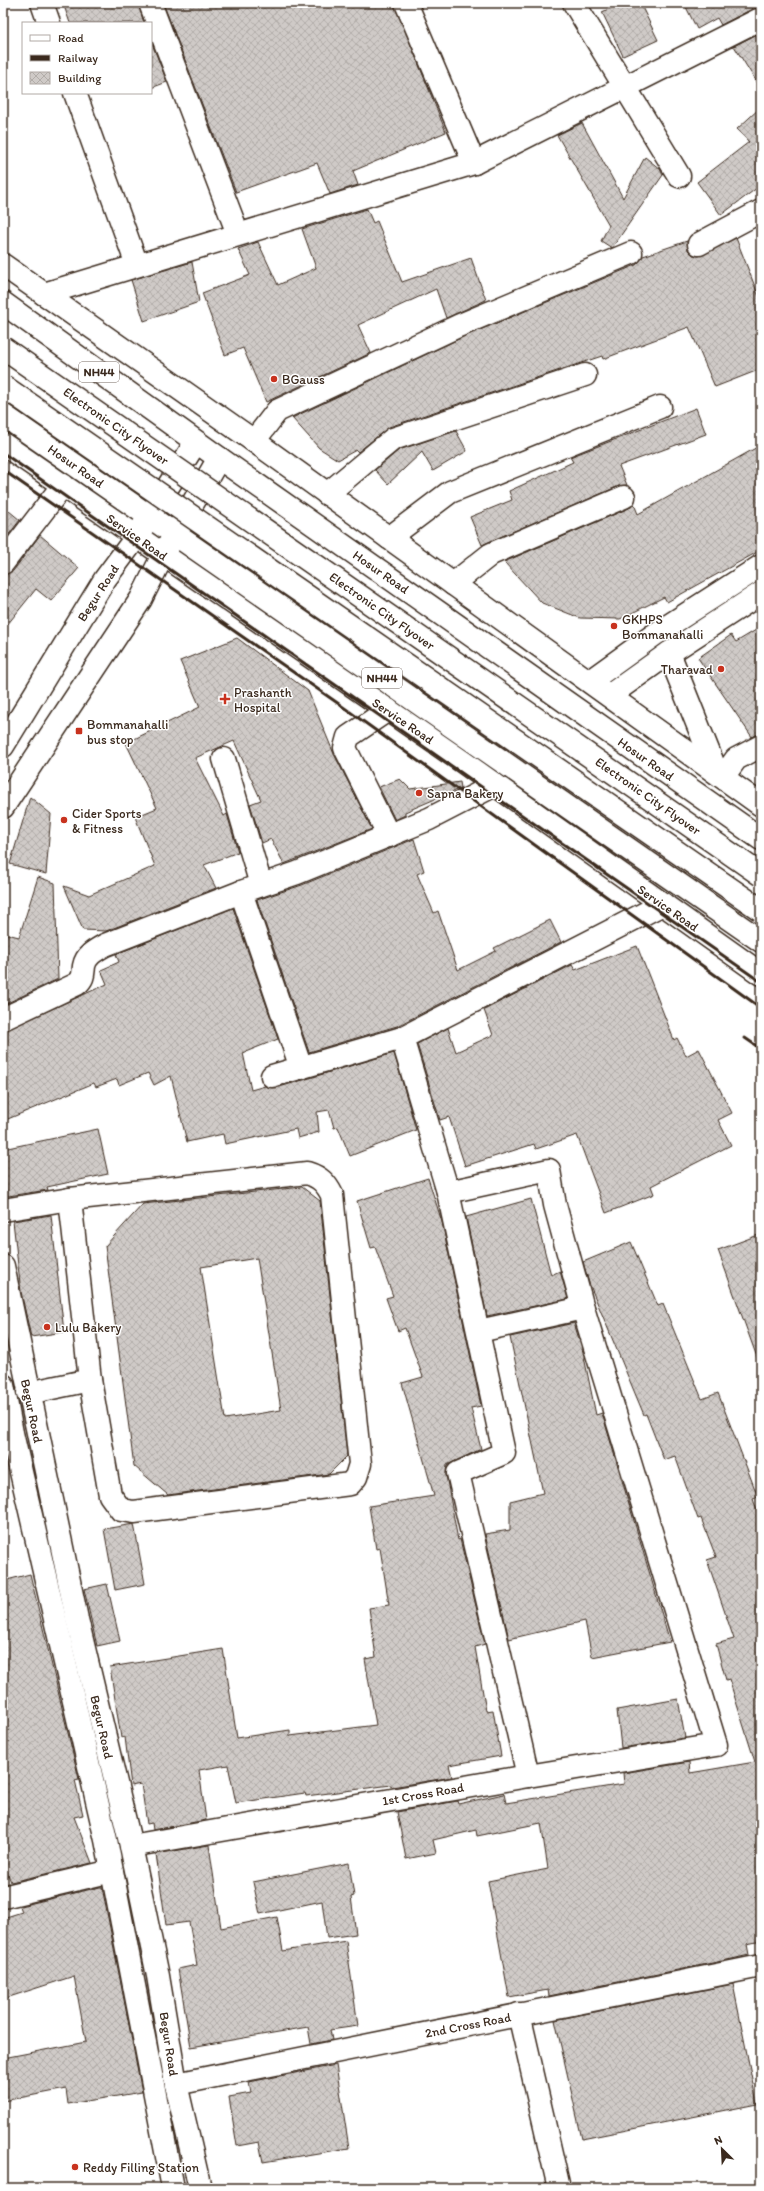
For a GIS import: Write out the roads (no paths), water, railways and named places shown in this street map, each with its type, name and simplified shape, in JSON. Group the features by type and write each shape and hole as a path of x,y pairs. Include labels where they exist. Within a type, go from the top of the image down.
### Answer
{"main road":[{"path":"42,3 49,22"},
{"path":"150,3 238,234"},
{"path":"406,3 474,163"},
{"path":"574,3 679,176"},
{"path":"44,294 474,163 758,20"},
{"path":"75,94 137,265"},
{"path":"699,244 761,210"},
{"path":"254,441 277,411 458,326 631,253"},
{"path":"3,266 254,441 590,680 761,805"},
{"name":"Hosur Road","path":"3,303 196,442 761,840"},
{"name":"Electronic City Flyover","path":"3,348 761,875"},
{"path":"327,494 392,439 585,375"},
{"path":"3,386 761,910"},
{"path":"389,538 450,492 660,407"},
{"name":"Hosur Road","path":"3,415 761,941"},
{"name":"Begur Road","path":"3,746 105,579 137,536 196,442"},
{"name":"Service Road","path":"3,444 388,710 761,974"},
{"path":"3,808 141,599 219,458"},
{"path":"3,563 63,485"},
{"path":"453,584 491,554 624,497"},
{"path":"590,680 654,635 761,566"},
{"path":"610,695 669,653 761,593"},
{"path":"669,653 720,775"},
{"path":"388,710 348,737 345,748 388,836"},
{"path":"720,775 736,759 761,746"},
{"path":"224,759 261,885"},
{"path":"3,1019 77,984 82,979 84,966 89,956 105,945 241,892 297,873 430,819 495,785"},
{"path":"241,892 300,1068"},
{"path":"272,1076 402,1038 662,904"},
{"path":"402,1038 448,1192 504,1453 458,1473 528,1776"},
{"path":"448,1192 549,1170 555,1205 583,1308 479,1332"},
{"path":"3,1210 70,1199 307,1173 318,1177 326,1184 332,1195 360,1464 356,1476 350,1484 134,1512 121,1510 110,1495 90,1380 70,1199"},
{"name":"Begur Road","path":"3,1266 28,1393 76,1619 131,1846 158,1976 176,2084 200,2188"},
{"name":"1st Cross Road","path":"131,1846 528,1776 716,1745 583,1308"},
{"path":"28,1393 90,1380"},
{"name":"Begur Road","path":"3,1385 7,1433 112,1871 172,2188"},
{"path":"3,1897 112,1871"},
{"name":"2nd Cross Road","path":"176,2084 761,1966"},
{"path":"519,2014 559,2188"}],"railway":[{"path":"3,453 761,982"},
{"path":"3,470 339,704 761,1008"},
{"path":"745,1038 761,1049"}],"place":[{"name":"BGauss","path":"274,379"},
{"name":"GKHPS Bommanahalli","path":"614,626"},
{"name":"Tharavad","path":"721,669"},
{"name":"Prashanth Hospital","path":"225,699"},
{"name":"Bommanahalli bus stop","path":"79,731"},
{"name":"Sapna Bakery","path":"419,793"},
{"name":"Cider Sports & Fitness","path":"64,820"},
{"name":"Lulu Bakery","path":"47,1327"},
{"name":"Reddy Filling Station","path":"75,2167"}]}
